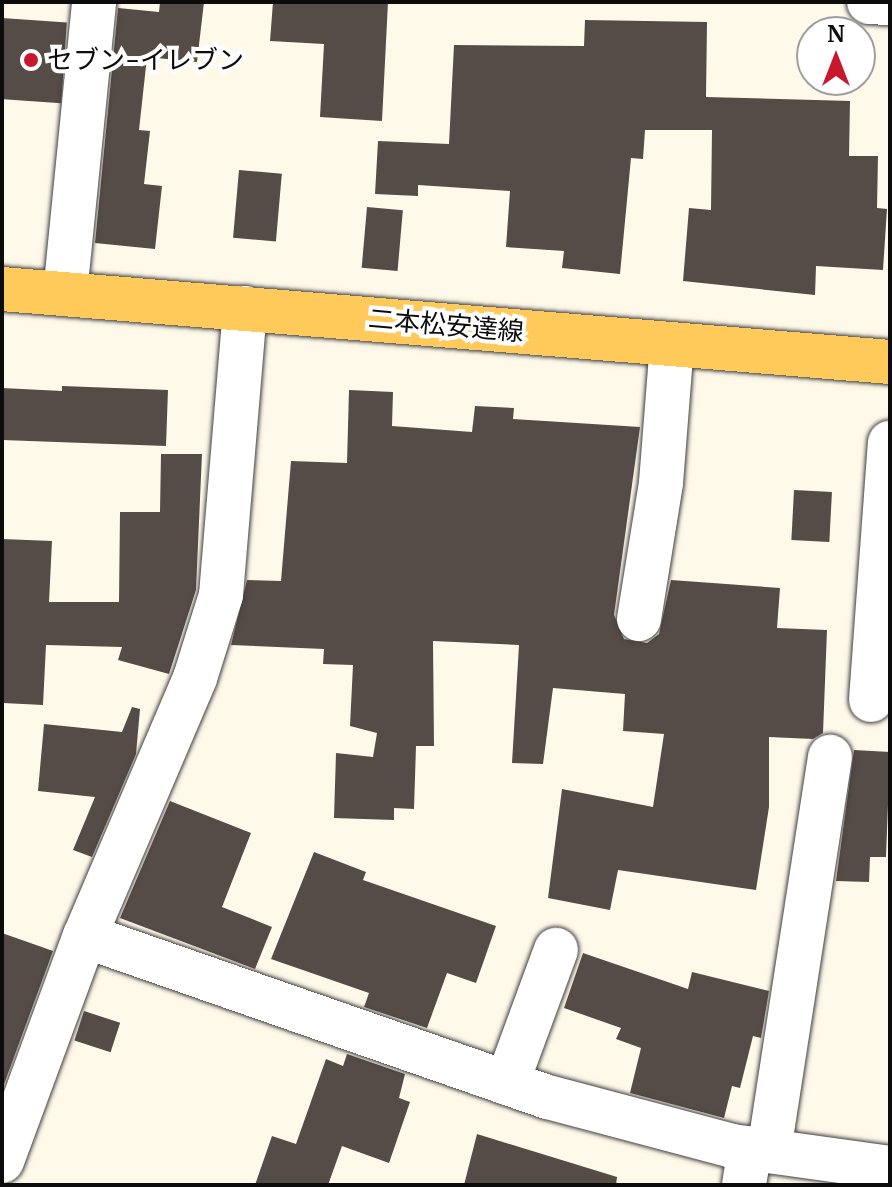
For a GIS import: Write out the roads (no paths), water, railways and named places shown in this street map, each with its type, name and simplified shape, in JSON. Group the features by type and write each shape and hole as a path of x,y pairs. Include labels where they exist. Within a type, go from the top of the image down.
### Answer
{"main road":[{"name":"二本松安達線","path":"2,289 890,362"}],"street":[{"path":"65,294 94,2"},
{"path":"869,2 890,3"},
{"path":"2,1161 85,936 195,678 221,595 245,308"},
{"path":"639,619 661,483 672,344"},
{"path":"871,700 890,443"},
{"path":"754,1162 830,757"},
{"path":"85,936 507,1083 754,1162 890,1168"},
{"path":"507,1083 556,950"}],"place":[{"name":"セブン-イレブン","path":"31,60"}]}
